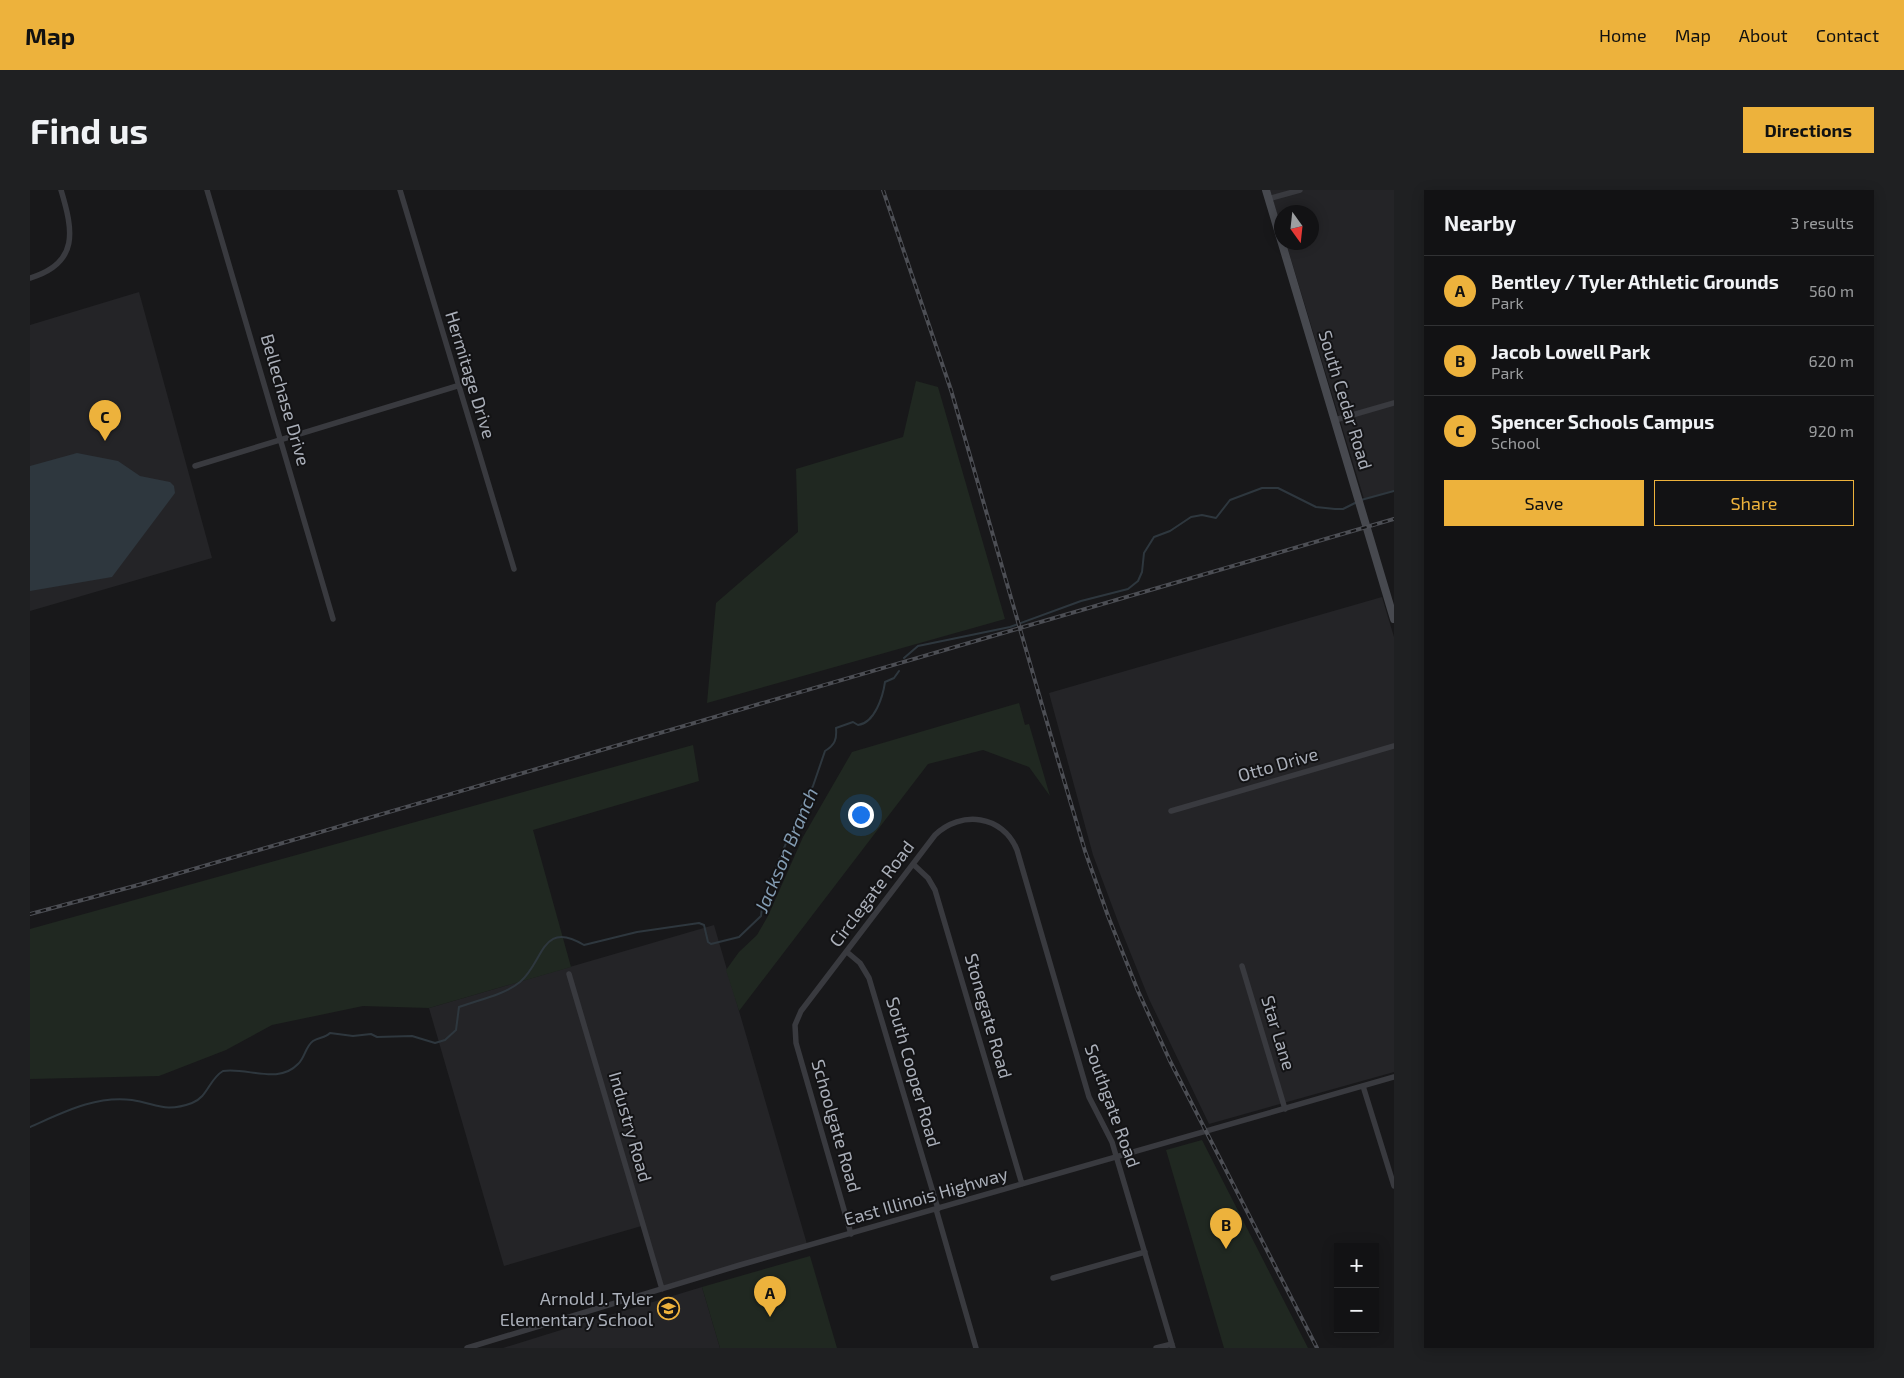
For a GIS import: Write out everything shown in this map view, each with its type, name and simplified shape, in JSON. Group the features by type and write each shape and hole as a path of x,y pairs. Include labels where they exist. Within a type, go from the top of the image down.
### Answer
{"main road":[{"name":"South Cedar Road","path":"1266,190 1394,619"}],"street":[{"path":"30,278 55,266 69,246 71,224 61,190"},
{"name":"Bellechase Drive","path":"207,190 333,619"},
{"name":"Hermitage Drive","path":"400,190 457,386 514,569"},
{"path":"1268,199 1300,190"},
{"path":"194,466 457,386"},
{"path":"1335,420 1394,404"},
{"name":"Otto Drive","path":"1171,811 1394,746"},
{"name":"Circlegate Road","path":"795,1025 801,1011 935,835 949,824 973,818 995,825"},
{"name":"Southgate Road","path":"995,825 1009,836 1016,850 1089,1097 1108,1132 1117,1158 1172,1346"},
{"name":"Stonegate Road","path":"914,864 928,878 935,890 1022,1184"},
{"name":"South Cooper Road","path":"847,952 860,962 869,978 976,1348"},
{"name":"Star Lane","path":"1242,966 1285,1109"},
{"name":"Industry Road","path":"569,974 662,1289"},
{"name":"Schoolgate Road","path":"795,1025 796,1043 852,1234"},
{"name":"East Illinois Highway","path":"467,1348 662,1289 1394,1077"},
{"path":"1363,1086 1394,1186"},
{"path":"1053,1278 1145,1252"},
{"path":"1156,1348 1172,1346"}],"shaded area":[{"path":"1270,190 1394,190 1394,491 1364,499 1288,250 1319,250 1319,205 1274,205"},
{"path":"139,292 212,558 30,611 30,325"},
{"path":"916,381 938,387 1005,619 707,703 716,603 798,532 796,469 903,437"},
{"path":"77,453 118,461 140,476 170,482 174,486 175,493 112,577 30,591 30,466"},
{"path":"1382,597 1394,637 1394,1072 1209,1124 1149,999 1093,855 1049,693"},
{"path":"1019,703 1025,725 1029,724 1050,796 1029,767 983,750 928,764 739,1011 726,970 739,952 757,935 768,916 803,837 852,752"},
{"path":"693,745 699,781 533,830 571,967 429,1008 363,1006 272,1025 226,1050 159,1076 30,1079 30,929"},
{"path":"714,925 807,1244 663,1286 645,1225 504,1266 429,1008"},
{"path":"1202,1140 1308,1348 1224,1348 1166,1150"},
{"path":"810,1256 837,1348 720,1348 702,1287"},
{"name":"Arnold J. Tyler Elementary School","path":"702,1287 720,1348 503,1348 577,1325"}],"waterway":[{"name":"Jackson Branch","path":"904,658 918,646 1010,627 1081,601 1128,589 1138,581 1142,572 1144,553 1154,537 1170,531 1191,517 1202,515 1216,518 1230,500 1262,488 1278,488 1316,507 1343,509 1357,502"},
{"name":"Jackson Branch","path":"1361,500 1394,491"},
{"name":"Jackson Branch","path":"30,1127 79,1106 105,1100 132,1100 168,1108 183,1106 202,1097 218,1074 223,1071 232,1070 272,1074 290,1070 300,1062 310,1043 330,1033 353,1036 371,1034 377,1037 412,1036 435,1043 445,1040 456,1030 459,1007 514,987 528,974 545,946 551,940 559,937 570,938 584,945 637,932 699,923 704,925 708,942 711,944 739,937 761,916 763,899 801,807 813,786 825,751 835,741 836,728 853,722 858,725 869,719 877,708 885,682 894,678 899,671"}],"railway":[{"path":"883,190 951,390 1085,851 1108,916 1138,991 1170,1061 1317,1348"},
{"path":"30,914 142,884 1394,519"}],"place":[{"name":"Spencer Schools Campus","path":"105,441"},
{"name":"Jacob Lowell Park","path":"1226,1249"},
{"name":"Arnold J. Tyler Elementary School","path":"669,1309"},
{"name":"Bentley / Tyler Athletic Grounds","path":"770,1317"}]}
